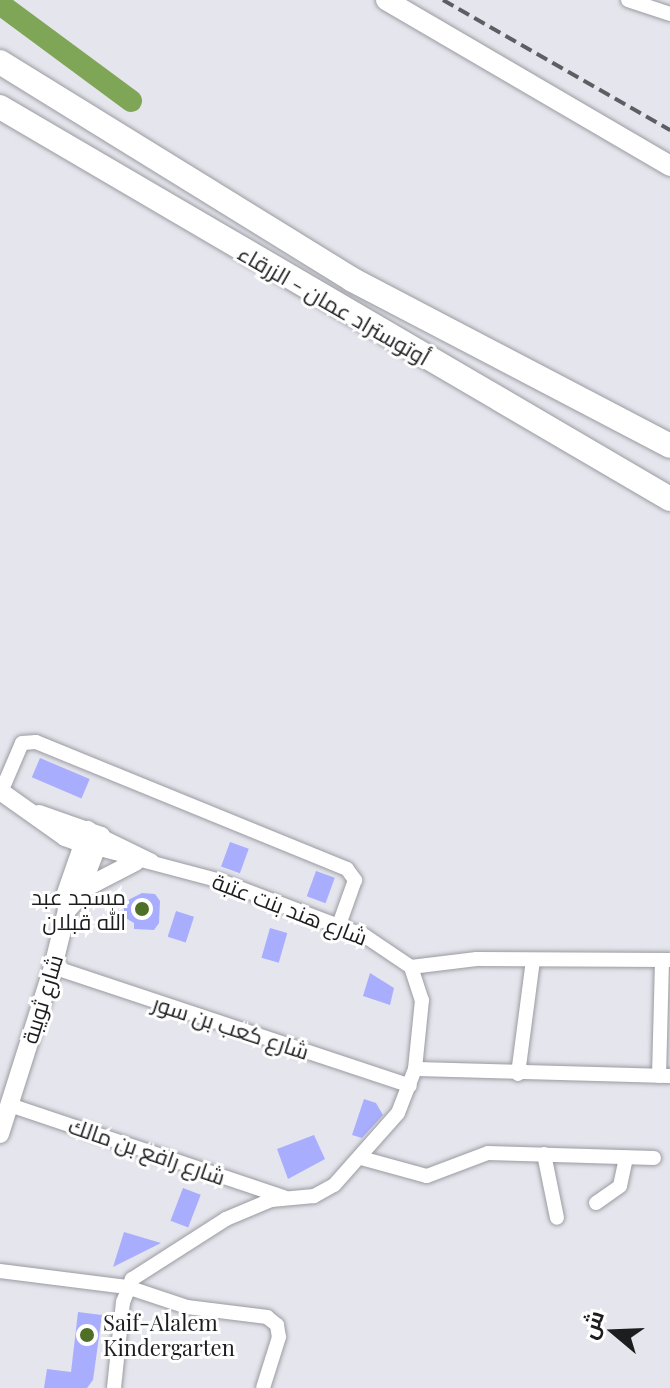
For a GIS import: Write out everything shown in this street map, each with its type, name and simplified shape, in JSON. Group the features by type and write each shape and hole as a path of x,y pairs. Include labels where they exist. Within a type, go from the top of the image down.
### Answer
{"highway":[{"name":"أوتوستراد عمان - الزرقاء","path":"0,62 387,300 670,446"},
{"name":"أوتوستراد عمان - الزرقاء","path":"0,107 60,147 670,499"},
{"path":"0,121 60,147"}],"main road":[{"path":"386,0 670,166"}],"street":[{"path":"628,0 670,14"},
{"path":"0,792 22,743 36,742 347,869 355,880 339,925"},
{"name":"شارع هند بنت عتبة","path":"0,792 39,814 55,831 92,840 144,861 339,925 388,948 411,967"},
{"name":"شارع ثويبة","path":"0,1134 53,967 67,910 81,890 92,840"},
{"name":"شارع ثويبة","path":"67,910 65,896 92,840"},
{"path":"81,890 144,861"},
{"path":"114,1388 127,1287 146,1267 226,1219 285,1198 324,1192 361,1158 392,1123 415,1069 422,1000 411,967 477,959 666,960 664,1076 415,1069"},
{"path":"518,1074 533,960"},
{"name":"شارع كعب بن سور","path":"53,967 410,1086"},
{"name":"شارع رافع بن مالك","path":"10,1105 285,1198"},
{"path":"361,1158 427,1176 488,1153 654,1158"},
{"path":"544,1154 557,1218"},
{"path":"596,1203 620,1186 626,1158"},
{"path":"0,1271 127,1287 187,1307 272,1320 279,1337 263,1388"}],"building":[{"path":"40,758 90,779 82,798 32,777"},
{"path":"230,842 249,849 240,873 221,866"},
{"path":"316,871 335,878 326,903 307,896"},
{"name":"مسجد عبد الله قبلان","path":"142,893 155,894 160,901 159,923 154,930 134,929 134,923 124,917 124,902"},
{"path":"176,911 194,917 186,943 168,937"},
{"path":"270,928 287,933 279,963 261,958"},
{"path":"370,973 394,988 390,1005 363,996"},
{"path":"364,1099 376,1103 383,1115 362,1138 352,1135"},
{"path":"314,1135 325,1159 288,1179 277,1149"},
{"path":"183,1188 201,1195 188,1227 170,1221"},
{"path":"124,1232 161,1243 113,1267"},
{"path":"78,1312 102,1315 93,1380 87,1388 44,1388 47,1369 71,1372"}],"waterway":[{"path":"0,4 131,101"}],"railway":[{"path":"443,0 670,130"}],"place":[{"name":"مسجد عبد الله قبلان","path":"142,909"},
{"name":"Saif-Alalem Kindergarten","path":"87,1335"}]}
